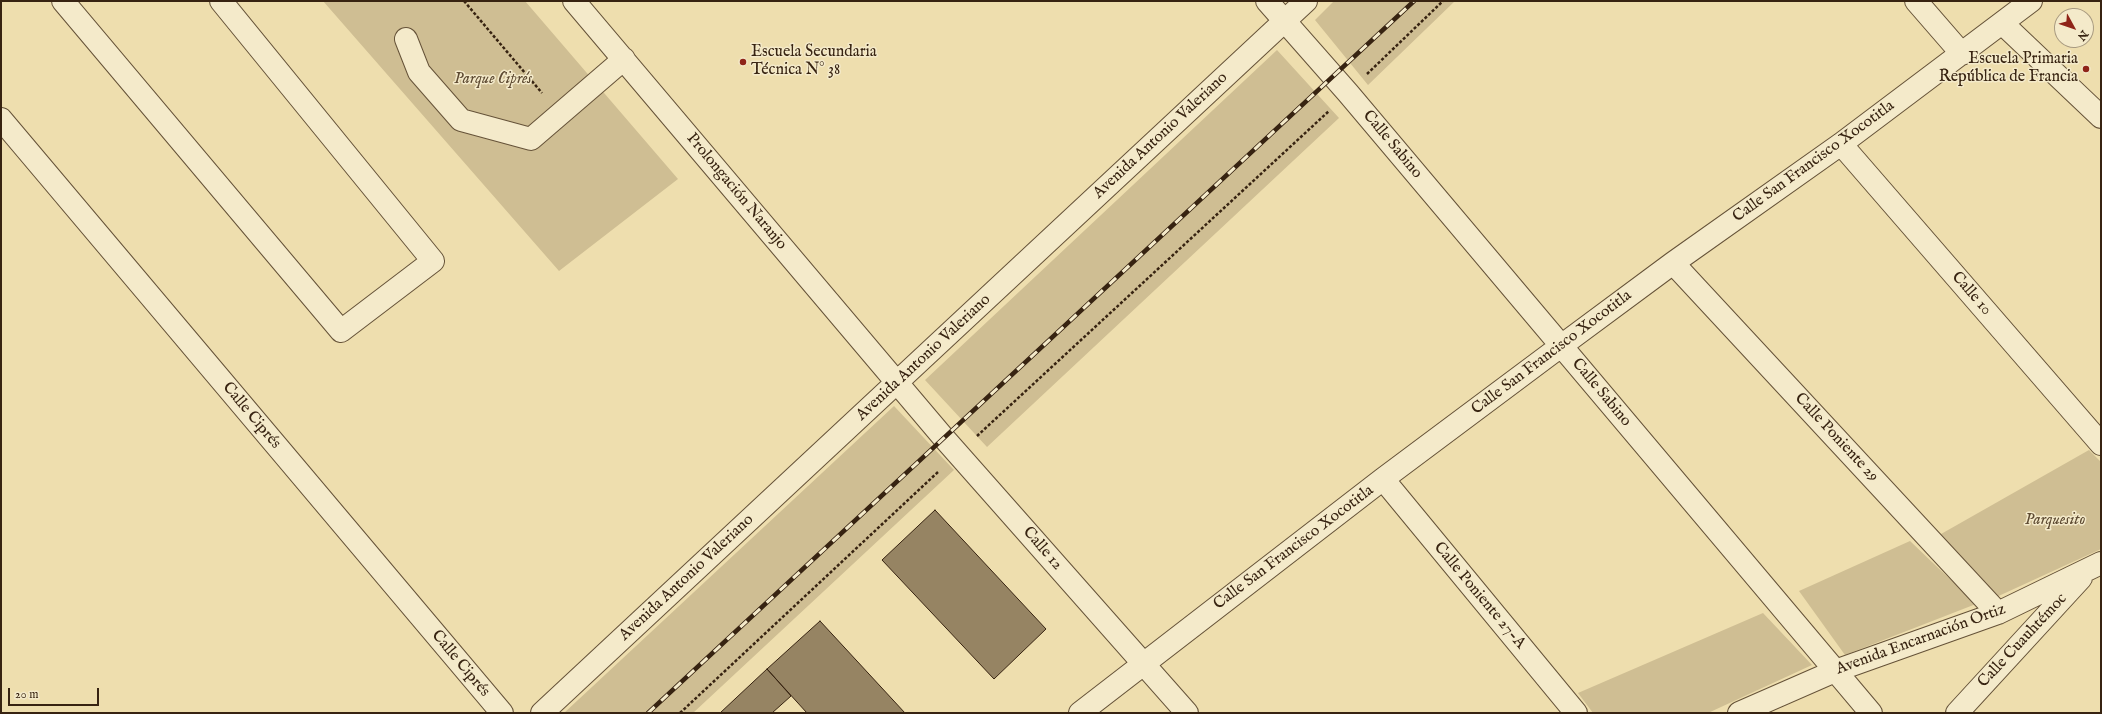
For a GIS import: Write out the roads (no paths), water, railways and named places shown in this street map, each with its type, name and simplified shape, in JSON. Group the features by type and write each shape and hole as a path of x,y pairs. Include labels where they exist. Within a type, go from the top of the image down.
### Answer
{"street":[{"path":"63,1 341,331 433,261 221,1"},
{"name":"Prolongación Naranjo","path":"574,1 897,383"},
{"name":"Calle Sabino","path":"1267,1 1348,93 1871,713"},
{"name":"Avenida Antonio Valeriano","path":"542,713 1306,1"},
{"path":"1916,1 1962,54"},
{"name":"Calle San Francisco Xocotitla","path":"1080,713 1383,479 1673,263 1841,144 2031,1"},
{"path":"2002,23 2101,117"},
{"path":"406,39 419,72 461,120 531,139 624,59"},
{"name":"Calle Ciprés","path":"1,119 502,713"},
{"name":"Calle 10","path":"1841,144 2101,444"},
{"name":"Calle Poniente 29","path":"1673,263 1998,613"},
{"name":"Calle 12","path":"897,383 1187,713"},
{"name":"Calle Poniente 27-A","path":"1383,479 1576,713"},
{"name":"Avenida Encarnación Ortiz","path":"1739,713 1835,671 1998,613 2095,566"},
{"name":"Calle Cuauhtémoc","path":"1957,713 2095,566"}],"railway":[{"path":"648,713 1414,1"}],"place":[{"name":"Escuela Secundaria Técnica N° 38","path":"743,62"},
{"name":"Escuela Primaria República de Francia","path":"2086,69"}],"park label":[{"name":"Parque Ciprés","path":"493,80"},
{"name":"Parquesito","path":"2055,521"}]}
